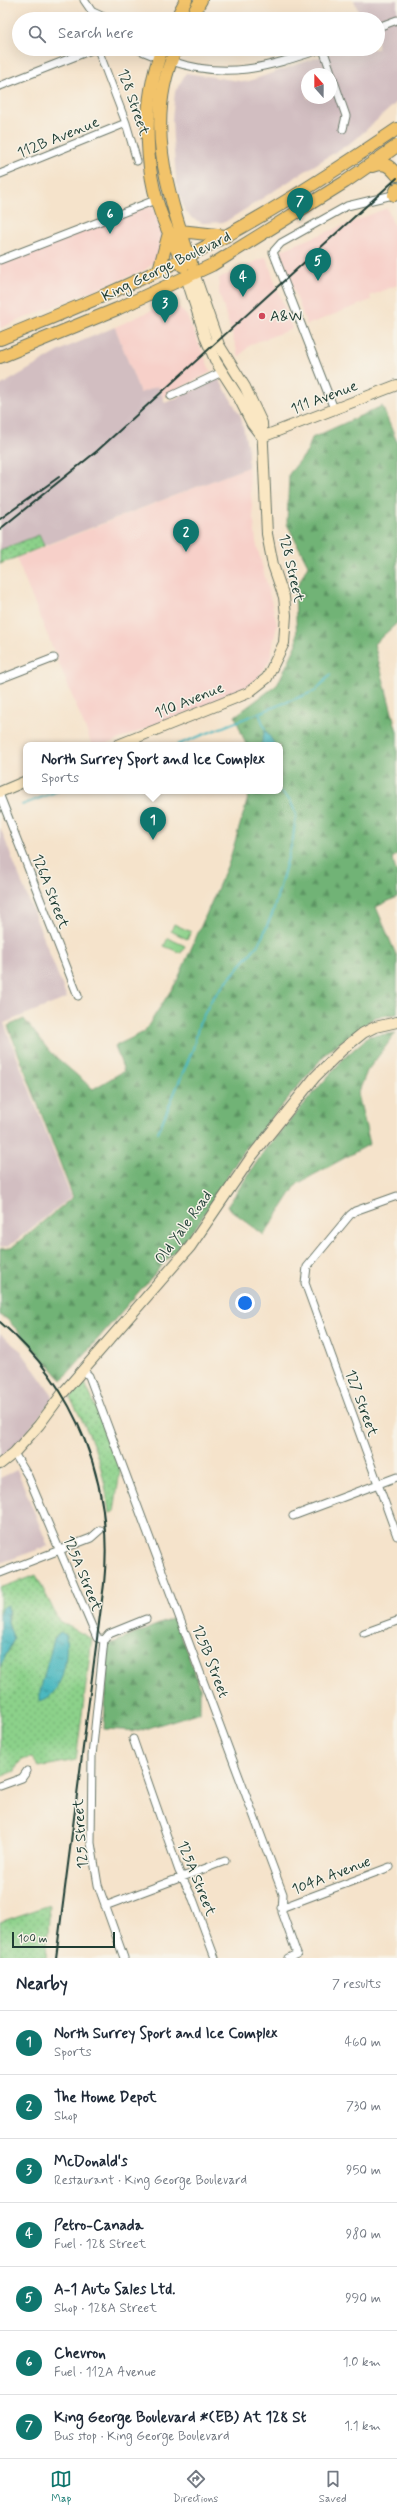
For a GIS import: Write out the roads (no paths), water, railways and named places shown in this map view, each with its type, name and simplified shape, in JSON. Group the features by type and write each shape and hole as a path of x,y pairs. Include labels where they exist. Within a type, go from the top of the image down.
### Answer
{"main road":[{"path":"180,12 186,0"},
{"path":"194,12 201,0"},
{"path":"160,56 149,103 148,126 150,156 158,200 174,232"},
{"name":"128 Street","path":"166,56 171,61"},
{"path":"159,270 174,232 162,155 162,104 173,56"},
{"name":"King George Boulevard","path":"0,339 76,308 185,258 294,197 397,129"},
{"name":"King George Boulevard","path":"0,357 190,275 236,252 371,166 397,146"},
{"path":"371,166 385,164 390,166 397,175"},
{"path":"174,232 226,236"},
{"name":"128 Street","path":"174,232 185,258 206,339 222,372 262,437"},
{"name":"128 Street","path":"190,275 219,345 245,387 262,423 268,542 273,565 284,597 286,616 284,643 267,678"},
{"name":"111 Avenue","path":"262,437 397,385"},
{"name":"110 Avenue","path":"126,742 248,693 267,678"},
{"path":"0,792 23,782"},
{"name":"Old Yale Road","path":"0,1464 14,1454 83,1370 190,1247 252,1156 315,1078 342,1050 363,1033 376,1027 397,1022"}],"street":[{"path":"84,0 93,12"},
{"path":"385,24 397,20"},
{"name":"128 Street","path":"0,86 76,56"},
{"name":"128 Street","path":"101,56 126,124 137,161"},
{"path":"171,61 189,66 250,70 271,66 302,56"},
{"path":"325,56 346,116 343,129"},
{"name":"112B Avenue","path":"0,174 126,124"},
{"path":"334,409 273,252 281,243 347,206 396,193"},
{"path":"0,260 158,200"},
{"path":"171,396 222,372"},
{"path":"0,679 54,658"},
{"name":"126A Street","path":"0,796 78,996"},
{"name":"127 Street","path":"397,1196 355,1211 307,1267 305,1279 397,1536"},
{"name":"125B Street","path":"83,1370 89,1376 95,1390 283,1894 281,1908 297,1954 288,1958"},
{"name":"125A Street","path":"14,1454 28,1476 92,1629 97,1638 104,1640"},
{"path":"293,1516 397,1477"},
{"path":"0,1573 60,1551 95,1536 100,1530"},
{"path":"104,1640 110,1634 146,1619"},
{"path":"364,1633 397,1621"},
{"name":"125 Street","path":"104,1640 96,1705 91,1782 91,1843 94,1870 105,1906 124,1958"},
{"name":"125A Street","path":"133,1739 182,1878 193,1899 215,1958"},
{"path":"0,1786 22,1778 27,1771"},
{"path":"105,1906 225,1862"},
{"name":"104A Avenue","path":"281,1908 390,1867"}],"water":[{"path":"265,729 273,742 262,742"},
{"path":"8,1605 8,1624 14,1639 0,1667 0,1614 3,1607"},
{"path":"60,1632 66,1635 66,1653 63,1673 54,1691 48,1697 40,1701 40,1691 54,1639"}],"waterway":[{"path":"185,742 315,691 330,675"},
{"path":"259,713 265,729"},
{"path":"22,805 50,794"},
{"path":"158,1132 193,1049 199,1024 212,999 260,942 273,912 293,839 296,814 290,800 283,794"}],"railway":[{"path":"0,529 97,451 397,178"},
{"path":"0,519 59,477"},
{"path":"0,1322 27,1348 50,1376 69,1407 85,1440 96,1474 103,1510 106,1547 104,1584 56,1958"}],"place":[{"name":"King George Boulevard *(EB) At 128 St","path":"300,221"},
{"name":"Chevron","path":"110,234"},
{"name":"A-1 Auto Sales Ltd.","path":"318,281"},
{"name":"Petro-Canada","path":"243,297"},
{"name":"A&W","path":"262,316"},
{"name":"McDonald's","path":"165,323"},
{"name":"The Home Depot","path":"186,552"},
{"name":"North Surrey Sport and Ice Complex","path":"153,840"}]}
